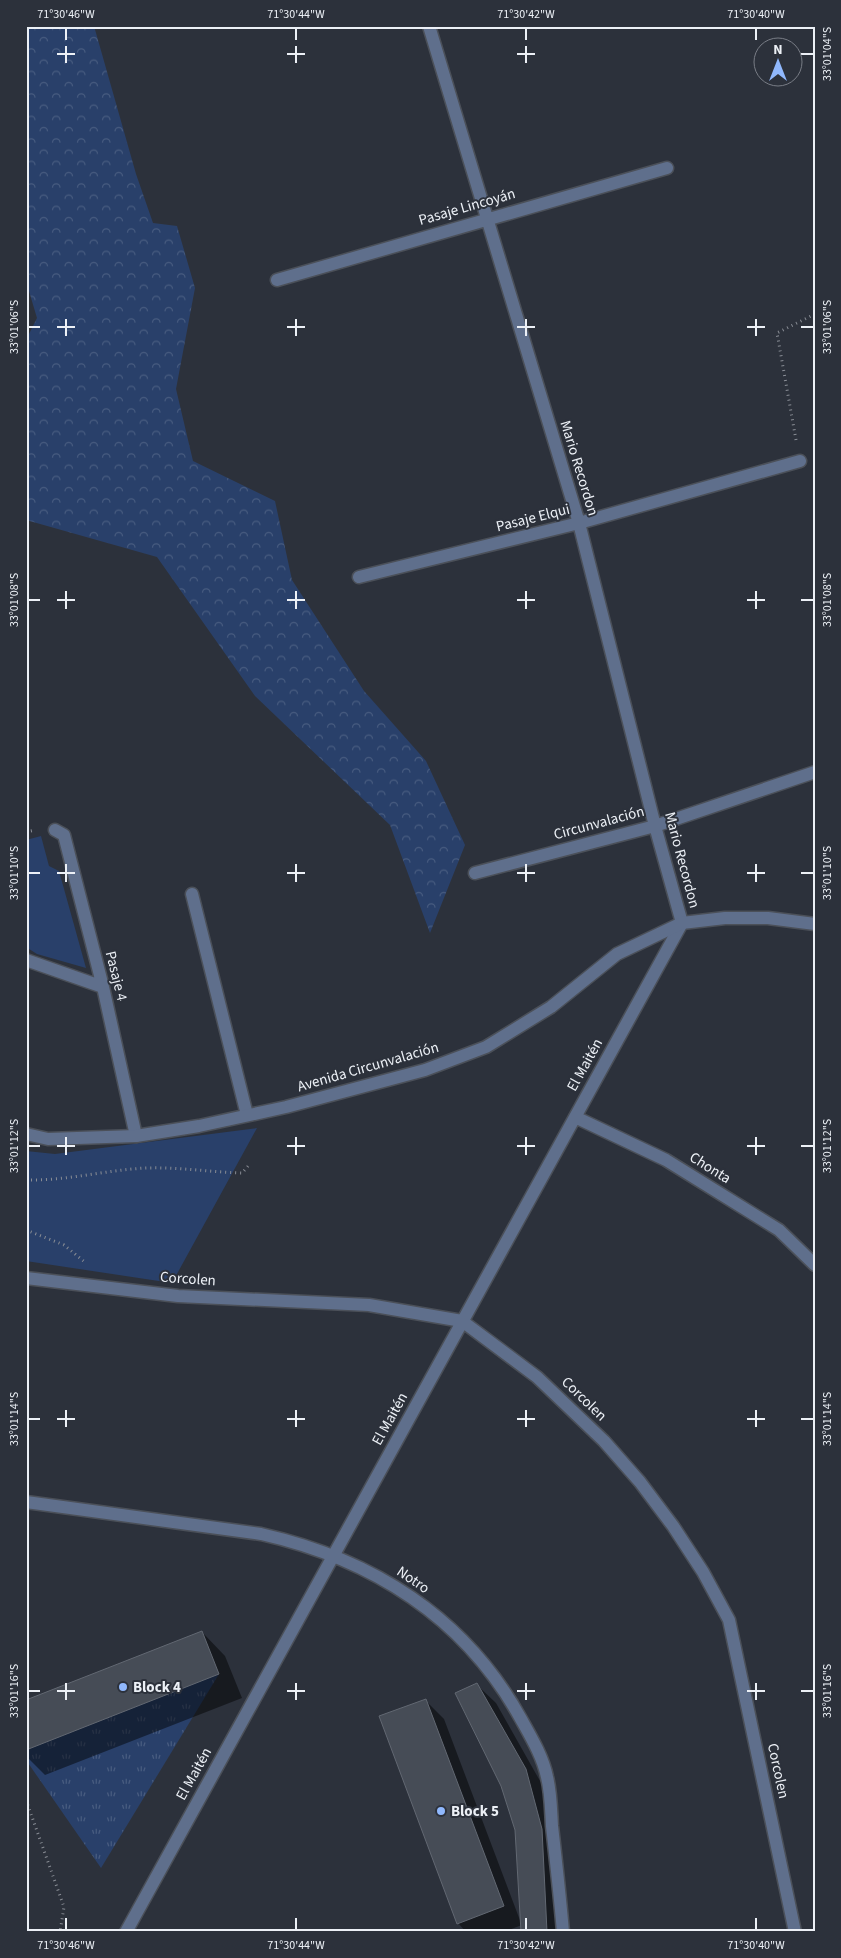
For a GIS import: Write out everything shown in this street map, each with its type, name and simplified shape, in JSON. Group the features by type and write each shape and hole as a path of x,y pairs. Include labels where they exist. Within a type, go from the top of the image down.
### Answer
{"street":[{"name":"Mario Recordon","path":"429,26 579,523 655,826 682,923"},
{"name":"Pasaje Lincoyán","path":"277,280 667,168"},
{"name":"Pasaje Elqui","path":"359,577 579,523 800,461"},
{"name":"Circunvalación","path":"475,873 655,826 815,772"},
{"name":"Pasaje 4","path":"55,830 64,836 103,987 136,1136"},
{"path":"192,894 247,1115"},
{"name":"Avenida Circunvalación","path":"26,1134 48,1139 136,1136 199,1126 425,1070 486,1047 551,1007 617,954 682,923 725,918 768,918 815,924"},
{"name":"El Maitén","path":"126,1932 682,923"},
{"path":"26,960 103,987"},
{"name":"Chonta","path":"575,1117 666,1160 779,1230 815,1265"},
{"name":"Corcolen","path":"26,1278 178,1296 369,1305 462,1321 537,1377 604,1441 640,1482 673,1526 703,1572 729,1620 795,1932"},
{"name":"Notro","path":"26,1502 261,1534 298,1543 334,1555 370,1571 436,1615 465,1642 491,1672 513,1705 532,1740 547,1777 564,1932"}],"path":[{"path":"800,461 777,332 815,314"},
{"path":"26,1180 146,1168 189,1168 213,1172 242,1173 249,1166"},
{"path":"26,1230 64,1244 84,1259 99,1286"},
{"path":"26,1800 64,1907 60,1932"}],"green space":[{"path":"26,26 94,26 136,174 153,223 177,226 195,288 176,389 193,461 275,501 292,580 364,691 426,761 465,845 430,933 390,825 255,696 157,557 26,520 26,340 37,318 26,281"},
{"path":"41,836 49,866 59,871 86,968 37,954 26,947 26,840"},
{"path":"257,1128 172,1283 26,1261 26,1151 55,1154"},
{"path":"219,1674 101,1868 26,1760 26,1750"}],"building":[{"name":"Block 4","path":"202,1631 219,1674 26,1750 26,1700"},
{"path":"477,1683 526,1769 542,1829 547,1932 521,1932 515,1830 501,1786 455,1693"},
{"name":"Block 5","path":"426,1699 504,1906 457,1924 379,1716"}],"place":[{"name":"Block 4","path":"123,1687"},
{"name":"Block 5","path":"441,1811"}]}
